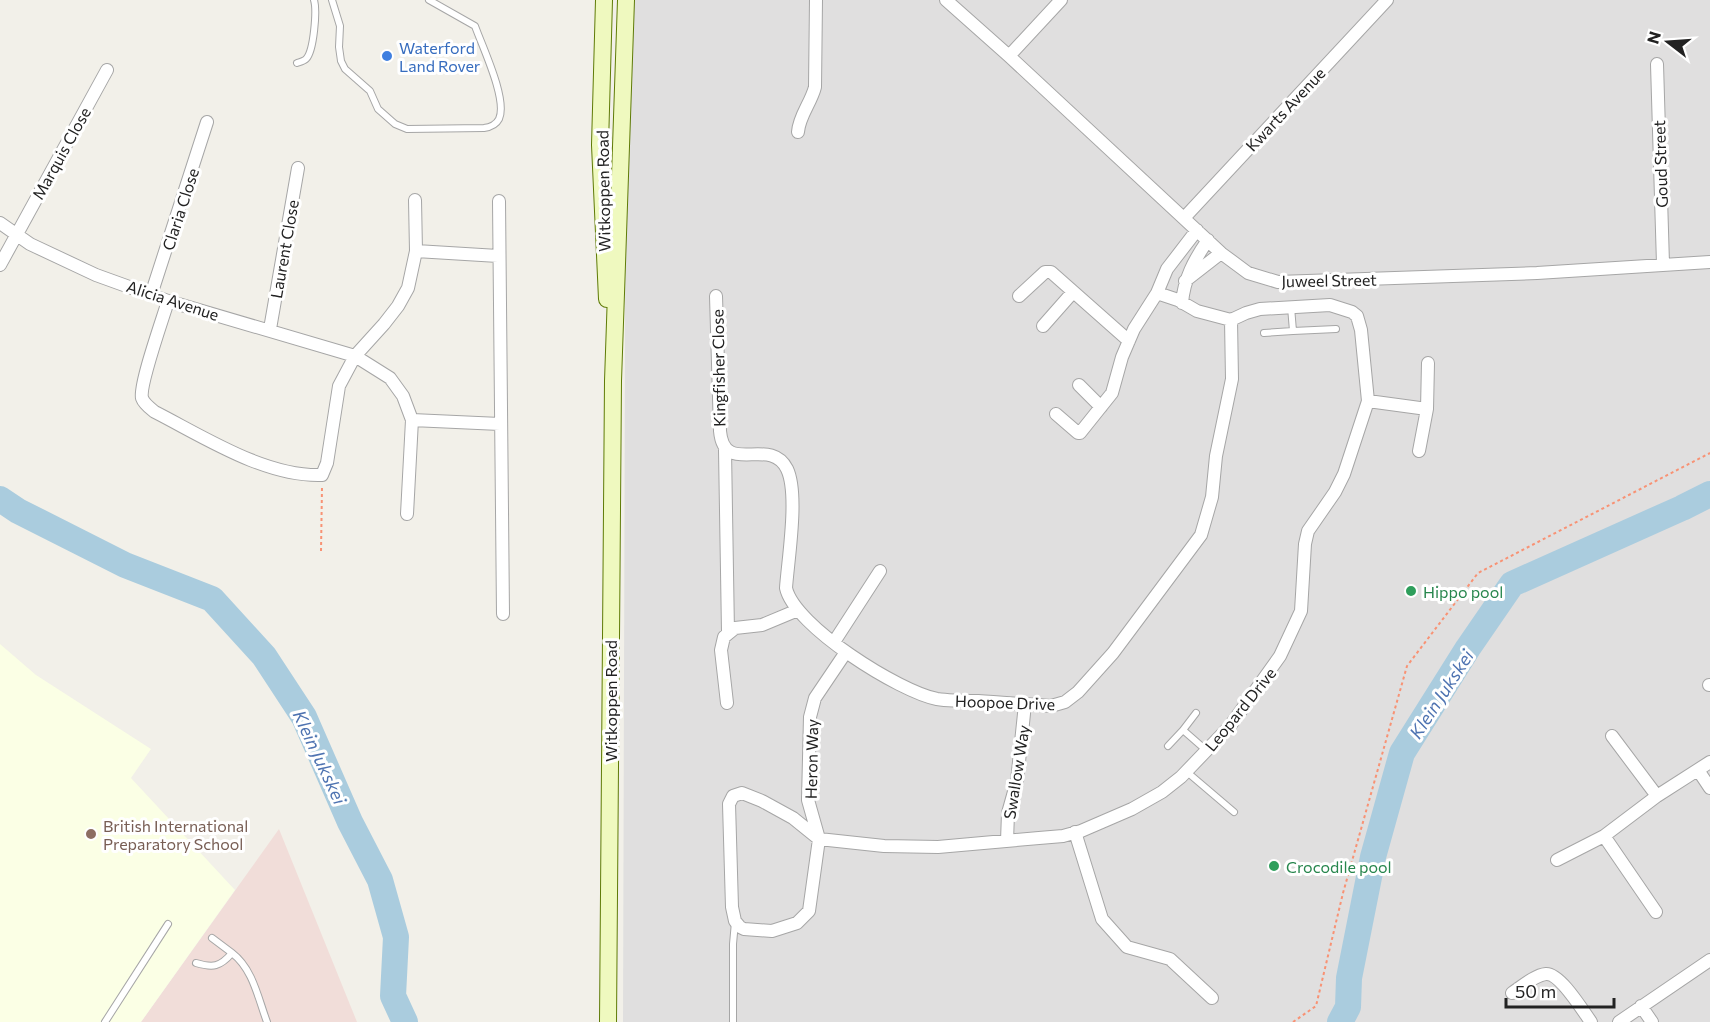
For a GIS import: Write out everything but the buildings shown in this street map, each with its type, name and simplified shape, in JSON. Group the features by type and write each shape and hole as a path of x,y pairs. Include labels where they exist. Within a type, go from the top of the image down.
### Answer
{"main road":[{"name":"Witkoppen Road","path":"604,0 601,186 613,381"},
{"name":"Witkoppen Road","path":"608,1022 613,381 626,0"}],"street":[{"path":"798,132 800,120 811,101 815,87 816,0"},
{"name":"Juweel Street","path":"946,0 1221,253 1248,273 1278,282 1538,273 1710,262"},
{"path":"1009,56 1061,0"},
{"name":"Kwarts Avenue","path":"1184,218 1387,0"},
{"name":"Goud Street","path":"1657,64 1663,264"},
{"name":"Marquis Close","path":"0,265 107,70"},
{"name":"Claria Close","path":"151,295 207,122"},
{"name":"Laurent Close","path":"270,329 298,168"},
{"path":"168,301 145,376 142,393 145,403 155,412 233,452 297,474 322,475 327,463 339,387 355,356 384,324 404,297 413,272 416,251 415,201"},
{"path":"499,201 503,614"},
{"name":"Alicia Avenue","path":"0,223 15,235 78,267 151,295 355,356 390,378 403,396 412,420"},
{"path":"1056,414 1078,434 1101,407 1115,387 1122,357 1129,340 1157,293 1167,269 1197,230"},
{"path":"1182,303 1184,282 1208,240"},
{"path":"416,251 498,256"},
{"path":"1184,282 1221,253"},
{"path":"1019,296 1048,272 1129,340"},
{"path":"1043,326 1073,292"},
{"path":"1157,293 1197,311 1231,320 1260,309 1291,307"},
{"name":"Kingfisher Close","path":"717,296 722,445 725,450 736,454 770,456 783,463"},
{"name":"Leopard Drive","path":"819,839 884,846 922,847 1063,836 1132,809 1162,792 1207,751 1230,726 1276,663 1291,633 1300,611 1308,531 1335,492 1344,474 1368,401 1361,330 1357,315 1337,306 1291,307"},
{"name":"Hoopoe Drive","path":"783,463 790,478 792,505 786,588 790,601 798,610 834,642 868,666 929,697 1051,706 1061,704 1078,692 1113,653 1201,535 1212,497 1216,456 1232,379 1231,320"},
{"path":"1419,451 1427,409 1428,363"},
{"path":"1079,385 1101,407"},
{"path":"1368,401 1427,409"},
{"path":"407,514 412,420 500,424"},
{"path":"725,450 728,632"},
{"path":"834,642 880,571"},
{"path":"728,704 721,650 724,637 735,628 762,625 798,610"},
{"name":"Heron Way","path":"819,839 808,800 810,717 815,698 846,652"},
{"name":"Swallow Way","path":"1007,841 1008,813 1017,782 1025,704"},
{"path":"1612,736 1658,796"},
{"path":"1557,860 1604,836 1658,796 1710,762"},
{"path":"1698,770 1710,788"},
{"path":"742,794 762,801 793,818 819,839 812,901 805,917 790,927 772,931 744,929 735,921 732,907 729,804 733,796 742,794"},
{"path":"1075,832 1102,920 1127,947 1170,958 1212,998"},
{"path":"1604,836 1656,912"},
{"path":"1619,1022 1710,960"},
{"path":"1512,993 1544,975 1552,975 1561,981 1591,1022"},
{"path":"1641,1006 1652,1022"}],"lane":[{"path":"297,63 305,60 310,53 315,14 314,0"},
{"path":"332,0 340,26 339,47 345,69 370,91 378,110 395,124 417,130 493,126 499,120 500,96 475,26 429,0"},
{"path":"1291,307 1293,331"},
{"path":"1264,333 1336,329"},
{"path":"1168,746 1196,713"},
{"path":"1183,730 1207,751"},
{"path":"1186,771 1234,812"},
{"path":"733,1022 735,921"},
{"path":"105,1022 168,924"},
{"path":"212,938 244,964 267,1022"},
{"path":"196,963 213,967 224,962 232,953"}],"path":[{"path":"1293,1022 1316,1006 1343,893 1407,666 1478,573 1710,453"},
{"path":"321,550 322,475"}],"shaded area":[{"path":"626,0 1710,0 1710,1022 623,1022"},
{"name":"British International Preparatory School","path":"0,644 36,675 151,749 131,778 235,890 141,1022 0,1022"},
{"path":"279,829 357,1022 141,1022"}],"waterway":[{"name":"Klein Jukskei","path":"1340,1022 1348,1007 1349,978 1373,857 1402,753 1468,648 1512,584 1710,494"},
{"name":"Klein Jukskei","path":"0,499 18,511 125,565 212,599 264,656 304,717 350,822 380,880 396,937 393,996 405,1022"}],"place":[{"name":"Waterford Land Rover","path":"387,56"},
{"name":"Hippo pool","path":"1411,591"},
{"name":"British International Preparatory School","path":"91,834"},
{"name":"Crocodile pool","path":"1274,866"}]}
